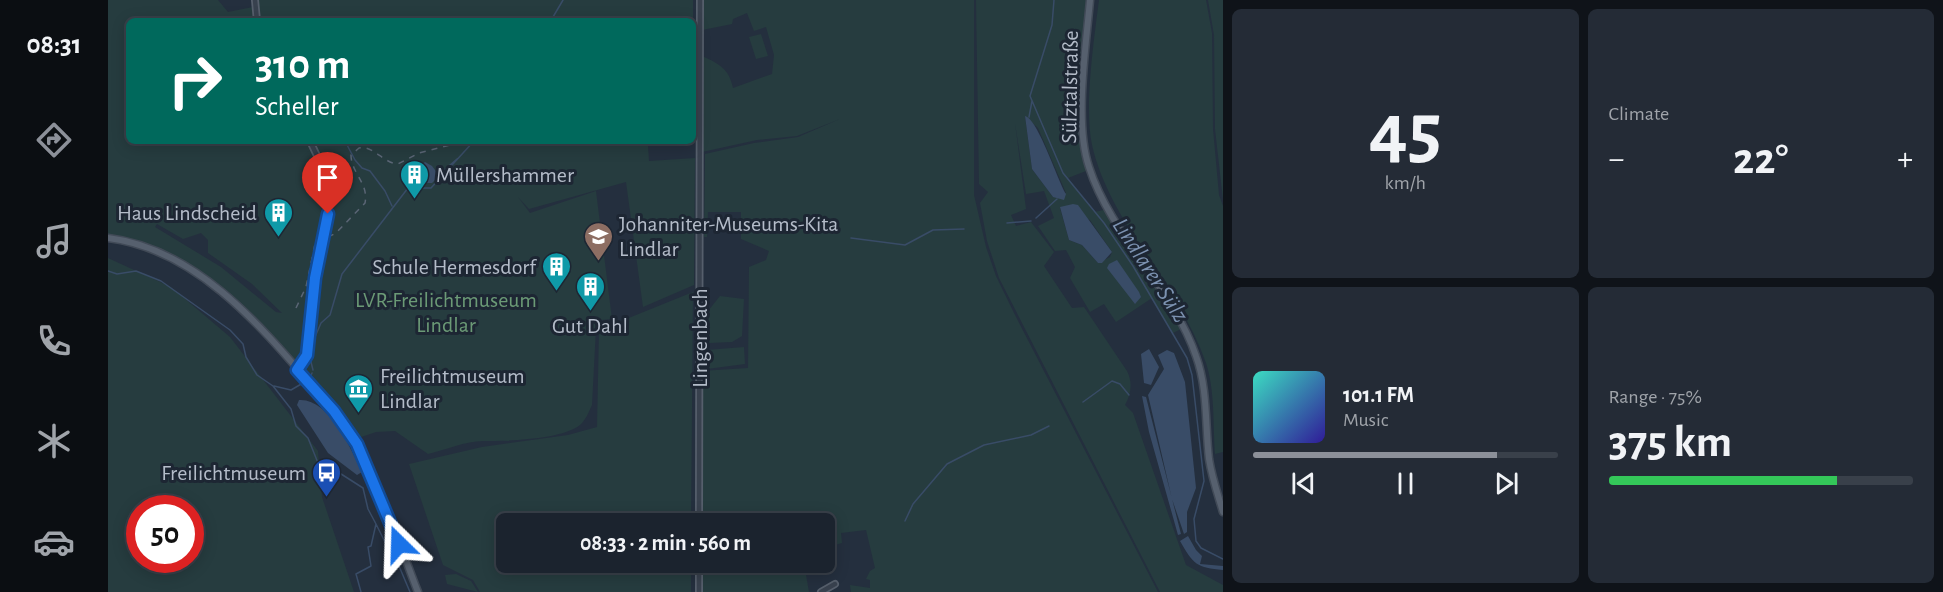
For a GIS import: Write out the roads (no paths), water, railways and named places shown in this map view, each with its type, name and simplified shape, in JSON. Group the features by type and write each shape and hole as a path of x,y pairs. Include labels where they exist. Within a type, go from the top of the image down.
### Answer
{"main road":[{"name":"Sülztalstraße","path":"1090,0 1083,132 1088,166 1102,199 1184,329 1196,356 1203,386 1209,460 1223,512"},
{"path":"108,238 148,247 207,280 245,311 334,411 357,444 418,592"}],"street":[{"path":"255,0 257,18"},
{"name":"Lingenbach","path":"699,513 700,0"},
{"path":"297,370 307,355 315,278 324,241 329,198 329,181 311,144"},
{"path":"699,573 699,592"},
{"path":"821,592 835,584"}],"water":[{"path":"1025,116 1036,127 1066,194 1064,200 1053,197 1032,169"},
{"path":"425,162 432,166 438,174 442,173 432,183 408,183 406,176"},
{"path":"1078,205 1112,252 1102,263 1098,263 1082,245 1069,240 1060,207"},
{"path":"1117,260 1139,292 1141,297 1135,304 1107,268 1109,264"},
{"path":"1149,349 1159,367 1151,385 1144,383 1141,354"},
{"path":"1167,350 1174,353 1185,382 1196,488 1187,512 1187,532 1184,534 1172,499 1148,395 1164,369 1158,355"},
{"path":"1142,396 1146,397 1181,534 1178,535 1149,432"},
{"path":"299,400 320,407 329,416 338,427 362,472 357,475 328,453 297,405"},
{"path":"1188,536 1202,556 1200,564 1223,566 1223,570 1207,568 1192,560 1180,541"}],"waterway":[{"path":"553,18 563,0"},
{"name":"Lindlarer Sülz","path":"1054,0 1052,25 1030,96 1063,173 1104,223 1133,266 1187,358 1192,375 1204,481 1194,519 1196,541 1201,548 1223,559"},
{"path":"1029,117 1032,101"},
{"path":"347,144 355,160 362,168 370,171 385,191 392,206"},
{"path":"313,370 311,362 315,337 321,323 330,315 342,274 408,188 431,188 471,144"},
{"path":"442,172 457,159"},
{"path":"1036,218 1057,199"},
{"path":"1007,223 1031,221"},
{"path":"851,238 905,245 933,230 964,229"},
{"path":"108,271 117,274 136,271 161,281 230,330 243,344 246,357 257,375 273,386 291,409 296,426 308,438 318,463 328,471 338,472 363,488 368,509 376,524 371,546 368,547 371,566 356,574 361,592"},
{"path":"310,378 312,373"},
{"path":"1083,402 1112,381 1120,384 1129,395"},
{"path":"274,386 291,390 303,383"},
{"path":"905,521 913,504 947,464 984,445 1031,435 1049,426"},
{"path":"376,524 386,544"},
{"path":"399,566 410,592"}],"railway":[{"path":"328,237 336,233 365,203 366,196 351,155 359,148 369,149 388,161 398,164 419,153 450,145"},
{"path":"296,308 306,287 315,244 320,238"}],"place":[{"name":"Müllershammer","path":"415,200"},
{"name":"Haus Lindscheid","path":"278,238"},
{"name":"Johanniter-Museums-Kita Lindlar","path":"598,262"},
{"name":"Schule Hermesdorf","path":"557,292"},
{"name":"Gut Dahl","path":"590,312"},
{"name":"Freilichtmuseum Lindlar","path":"359,414"},
{"name":"Freilichtmuseum","path":"327,498"}],"park label":[{"name":"LVR-Freilichtmuseum Lindlar","path":"446,312"}]}
